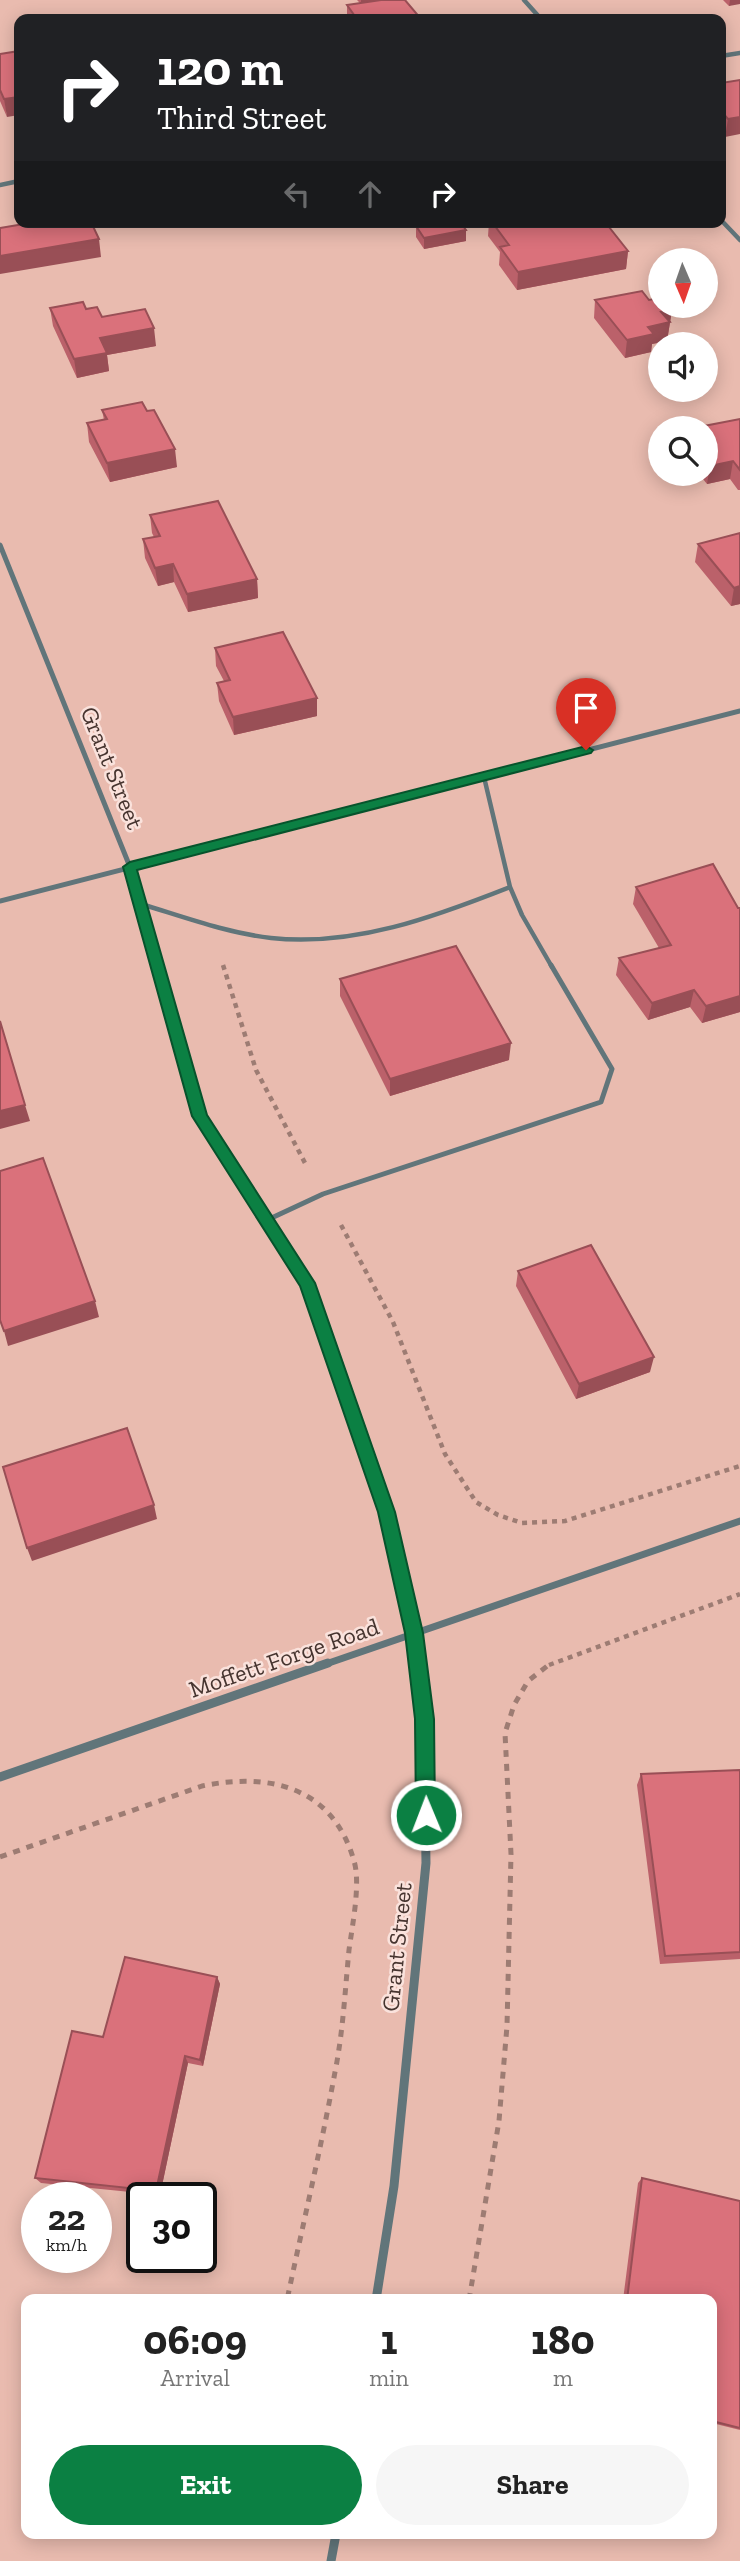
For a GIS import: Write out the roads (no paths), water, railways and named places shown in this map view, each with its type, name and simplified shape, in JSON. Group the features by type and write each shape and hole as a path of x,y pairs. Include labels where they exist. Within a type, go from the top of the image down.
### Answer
{"street":[{"path":"524,0 537,14"},
{"path":"726,225 740,240"},
{"name":"Grant Street","path":"0,545 130,867 166,1004 200,1116 307,1283 387,1512 414,1633 425,1719 426,1863 394,2186 377,2294"},
{"path":"0,901 740,711"},
{"name":"Moffett Forge Road","path":"0,1777 740,1521"},
{"path":"331,2561 335,2539"}],"lane":[{"path":"265,1221 323,1194 601,1102 612,1069 522,915 510,887 484,776"},
{"path":"141,904 271,938 335,938 393,929 437,916 510,887"}]}
